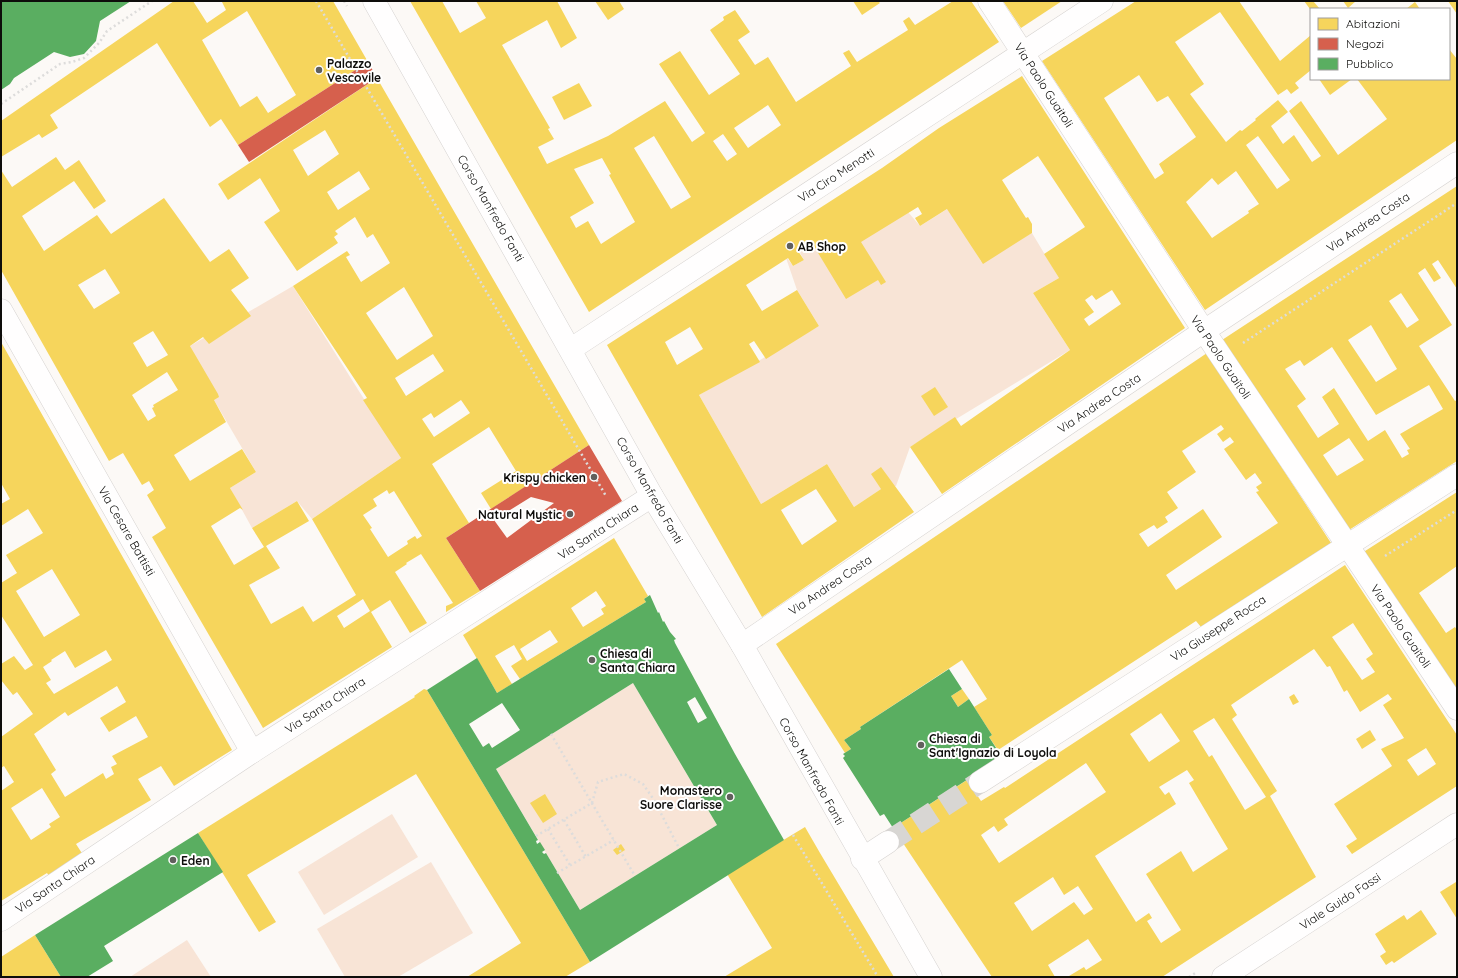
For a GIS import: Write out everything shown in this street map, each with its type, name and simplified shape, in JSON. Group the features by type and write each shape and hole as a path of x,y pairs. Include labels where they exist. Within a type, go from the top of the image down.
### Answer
{"street":[{"name":"Corso Manfredo Fanti","path":"374,1 571,349 652,496 742,645 862,859 931,977"},
{"name":"Via Paolo Guaitoli","path":"989,1 1204,331 1457,709"},
{"name":"Via Ciro Menotti","path":"571,349 1102,1"},
{"name":"Via Andrea Costa","path":"742,645 1204,331 1457,163"},
{"name":"Via Cesare Battisti","path":"1,310 252,752"},
{"name":"Via Giuseppe Rocca","path":"980,782 1346,545 1457,475"},
{"name":"Via Santa Chiara","path":"1,920 252,752 652,496"},
{"name":"Viale Guido Fassi","path":"1223,977 1457,824"},
{"path":"862,859 888,842"}],"path":[{"path":"1,104 60,64 84,58 99,43 107,31 152,1"},
{"path":"316,1 618,518"},
{"path":"1222,358 1457,203"},
{"path":"1363,570 1457,510"},
{"path":"552,734 635,876"},
{"path":"536,836 592,803 598,782 624,774 643,784 654,800 679,848"},
{"path":"564,820 586,856"},
{"path":"548,829 570,865"},
{"path":"793,835 878,977"},
{"path":"558,873 614,840"}],"shaded area":[{"path":"949,208 981,261 1032,233 1059,278 1033,293 1070,350 910,447 896,486 881,489 854,507 827,464 761,504 699,395 819,326 797,290 785,255 793,266 804,260 799,251 812,243 908,212 920,226"},
{"path":"293,286 401,458 312,519 297,501 252,528 230,488 256,472 214,400 190,346"},
{"path":"633,683 717,825 580,910 496,769"},
{"path":"392,814 418,857 324,915 298,872"},
{"path":"431,862 473,933 398,977 345,977 317,929"},
{"path":"187,940 211,977 130,977"}],"building: Abitazioni":[{"name":"Palazzo Vescovile","path":"174,1 193,1 207,23 226,10 222,2 224,1 333,1 368,62 238,145 221,119 210,127 157,43 50,115 58,128 42,138 39,134 1,157 1,121","holes":["247,11 296,95 268,113 257,96 240,107 202,40"]},
{"path":"410,1 442,1 460,33 486,18 476,1 557,1 577,38 561,48 547,20 502,45 550,128 548,129 554,139 538,147 547,164 608,136 665,101 692,142 705,133 659,64 680,51 709,95 740,74 710,30 724,20 723,17 735,10 750,32 738,40 755,65 768,57 796,102 851,66 843,53 849,50 857,62 908,30 903,21 909,17 915,25 953,1 971,1 999,42 589,312","holes":["768,105 781,125 748,148 734,128","723,134 737,154 727,161 713,141","654,136 691,197 671,209 634,148","602,158 611,174 609,175 635,222 601,244 588,221 576,228 570,217 594,203 574,169"]},
{"path":"595,1 619,1 624,9 608,20"},
{"path":"853,1 878,1 880,3 862,15"},
{"path":"1003,1 1062,1 1021,28"},
{"path":"1136,1 1239,1 1280,61 1310,36 1310,71 1295,83 1299,88 1291,94 1287,89 1278,95 1220,12 1175,42 1204,84 1190,94 1226,142 1240,130 1242,131 1256,120 1255,119 1278,100 1288,112 1271,126 1283,144 1294,135 1312,162 1321,156 1289,111 1301,101 1338,155 1387,119 1358,80 1450,80 1450,50 1457,59 1457,140 1205,310 1042,61","holes":["1139,75 1157,102 1168,96 1196,137 1159,164 1164,173 1155,179 1104,98","1258,136 1290,180 1277,189 1246,145","1236,171 1259,204 1248,211 1249,213 1212,238 1186,202 1212,178 1218,185"]},
{"path":"1304,1 1313,1 1319,8 1310,9"},
{"path":"1343,1 1356,1 1348,8"},
{"path":"1448,1 1457,1 1457,14"},
{"path":"1415,2 1419,8 1407,8"},
{"path":"1022,76 1185,328 942,494 910,447 955,417 961,426 1070,350 1033,293 1059,278 1044,254 1085,227 1038,156 1002,180 1026,218 1028,217 1032,224 1032,233 983,264 947,209 920,226 915,218 922,214 918,207 861,242 886,282 881,285 878,280 846,299 812,243 798,251 804,260 793,266 788,258 746,285 762,311 797,290 819,326 766,359 754,341 749,344 760,362 699,395 761,504 827,464 854,507 881,489 871,474 881,467 914,512 762,617 607,345 882,168 939,128","holes":["1112,290 1121,304 1089,326 1084,319 1094,312 1085,300 1092,295 1096,300","690,327 703,349 677,365 665,342","816,489 837,521 802,545 781,510"]},
{"path":"377,78 589,445 491,509 481,493 516,471 489,427 432,464 469,523 446,538 480,591 446,612 446,606 453,603 421,554 406,563 407,564 395,572 427,623 410,633 390,600 371,612 392,647 263,728 152,537 166,528 147,495 154,490 149,481 142,485 123,453 109,461 1,270 1,170 12,187 56,157 65,170 79,160 106,201 94,209 74,181 22,216 44,251 97,215 111,234 164,198 210,262 229,249 249,278 231,290 251,316 209,344 203,337 190,346 218,394 219,397 214,400 226,422 174,455 190,481 242,449 256,472 230,488 243,510 240,508 211,526 234,565 264,547 252,528 297,501 309,521 266,546 280,568 249,585 271,624 303,606 313,622 356,595 312,519 401,458 363,400 367,398 293,286 347,251 350,255 346,257 361,282 390,263 373,234 367,238 355,217 335,231 338,234 334,237 338,243 297,271 264,222 280,211 260,178 228,200 218,184","holes":["325,130 339,154 308,176 293,150","359,171 370,189 338,210 327,192","105,269 120,293 94,309 78,285","404,287 433,336 397,360 366,313","153,331 168,355 147,367 133,343","433,354 444,371 406,396 395,378","167,372 178,390 153,405 154,407 152,408 156,416 148,421 132,395","461,400 470,413 434,437 422,419 431,413 434,418","387,490 389,494 394,491 422,536 417,539 415,536 407,541 408,544 388,557 363,515 377,506 373,499","363,599 370,611 344,628 337,616"]},
{"path":"1320,80 1351,80 1330,95"},
{"path":"579,83 592,106 564,120 552,97"},
{"path":"1457,186 1457,289 1438,260 1432,264 1441,278 1434,282 1425,268 1418,273 1452,325 1419,346 1455,401 1457,400 1457,461 1349,530 1222,340","holes":["1401,293 1419,320 1407,328 1389,301","1371,325 1397,369 1376,382 1348,340","1332,347 1376,415 1429,385 1443,409 1400,434 1410,449 1407,450 1409,454 1402,458 1385,430 1368,441 1334,388 1322,397 1339,424 1318,438 1297,406 1306,399 1285,369 1300,360 1304,366","1349,438 1364,460 1337,476 1323,455"]},
{"path":"1,342 232,750 174,786 161,766 138,779 151,800 76,844 85,858 51,879 47,873 1,901 1,791 14,782 4,766 1,768 1,737 33,714 17,692 13,695 1,680 1,664 14,656 25,670 33,665 1,615 1,583 17,573 6,555 43,533 28,509 1,526 1,504 10,499 1,483","holes":["52,569 80,615 44,637 16,591","106,650 112,660 54,694 46,683 51,680 43,667 65,651 75,668","117,686 126,702 100,718 109,732 136,716 148,737 112,756 117,764 111,767 114,774 106,779 103,773 65,797 51,774 56,770 34,734 65,712 68,716","42,788 60,817 49,824 51,827 31,840 11,808"]},
{"path":"1207,353 1331,543 1201,627 1196,621 998,750 989,737 992,735 974,707 987,699 962,660 860,727 861,729 844,740 851,749 845,753 776,644","holes":["1221,425 1224,429 1217,434 1223,442 1230,437 1234,442 1224,449 1246,480 1255,473 1262,483 1256,487 1259,491 1256,492 1278,523 1176,590 1166,575 1222,537 1203,509 1148,547 1139,534 1154,525 1157,529 1168,522 1165,517 1178,508 1167,492 1196,472 1182,451"]},
{"path":"935,387 948,407 934,416 921,396"},
{"path":"1457,492 1457,566 1419,593 1446,633 1455,627 1457,630 1457,690 1362,553"},
{"path":"614,538 648,596 644,599 646,602 520,679 511,666 522,659 514,645 495,656 512,684 497,693 463,635","holes":["596,591 606,606 601,609 604,614 583,627 571,608","550,630 558,642 527,661 520,649"]},
{"path":"1345,565 1457,735 1457,786 1352,854 1346,846 1357,839 1334,804 1392,766 1381,749 1404,738 1383,705 1392,699 1388,694 1360,712 1347,690 1344,692 1330,666 1327,667 1314,649 1231,705 1237,715 1232,719 1277,791 1270,796 1316,877 1162,977 1070,977 1069,976 1084,967 1086,970 1102,960 1088,939 1048,965 1055,977 992,977 893,828 967,780 981,801 1004,787 1005,788","holes":["1353,623 1373,654 1366,659 1375,672 1362,680 1332,637","1161,713 1180,741 1149,762 1130,734","1214,718 1266,797 1245,810 1212,755 1209,757 1193,731","1426,748 1436,764 1418,776 1407,760","1086,763 1106,792 999,863 981,835 994,826 998,832 1008,825 1004,819","1187,770 1194,780 1189,783 1228,849 1193,872 1181,851 1146,874 1181,930 1161,943 1147,921 1152,918 1149,913 1136,922 1095,856 1176,804 1169,792 1165,795 1159,787","1053,877 1064,895 1078,886 1093,909 1084,915 1074,902 1032,931 1014,903"]},
{"path":"424,689 427,690 590,962 565,977 467,977 521,943 416,774 247,875 276,922 259,932 198,833 415,697 414,696"},
{"path":"962,689 969,699 958,707 951,696"},
{"path":"1294,694 1299,702 1293,705 1289,697"},
{"path":"1370,730 1376,740 1362,749 1356,739"},
{"path":"545,794 557,814 543,823 530,803"},
{"path":"805,827 894,977 724,977 772,948 727,874"},
{"path":"621,844 625,850 617,855 613,850"},
{"path":"1456,882 1457,883 1457,919 1440,892"},
{"path":"1421,910 1437,934 1394,963 1392,961 1386,965 1380,956 1386,952 1375,934 1404,915 1407,920"},
{"path":"35,935 61,977 1,977 1,957"}],"building: Negozi":[{"path":"368,62 377,78 249,162 238,145"},
{"name":"Natural Mystic","path":"589,445 622,501 480,591 446,538","holes":["531,497 554,503 507,538 494,520"]}],"building: Pubblico":[{"path":"1,1 131,1 100,21 96,41 84,54 70,57 54,52 14,78 10,84 1,90"},
{"name":"Monastero Suore Clarisse","path":"650,595 663,622 664,621 676,639 674,640 675,643 735,754 784,840 590,962 427,690 477,658 497,693 646,602 644,599","holes":["633,683 717,825 580,910 546,853 544,854 542,852 545,850 540,842 537,844 536,841 538,840 496,769","695,697 707,718 698,723 687,702","502,703 520,730 492,748 489,743 483,747 469,724"]},
{"name":"Chiesa di Sant'Ignazio di Loyola","path":"949,669 962,689 951,696 958,707 969,699 992,735 989,737 1002,757 893,828 884,814 880,816 843,758 845,756 843,754 851,749 844,740 861,729 860,727"},
{"path":"198,833 223,872 104,946 113,961 87,977 61,977 35,935"}],"tunnel":[{"path":"888,842 980,782"}],"place":[{"name":"Palazzo Vescovile","path":"319,70"},
{"name":"AB Shop","path":"790,246"},
{"name":"Krispy chicken","path":"594,477"},
{"name":"Natural Mystic","path":"570,514"},
{"name":"Chiesa di Santa Chiara","path":"592,660"},
{"name":"Chiesa di Sant'Ignazio di Loyola","path":"921,745"},
{"name":"Monastero Suore Clarisse","path":"730,797"},
{"name":"Eden","path":"173,860"}]}
